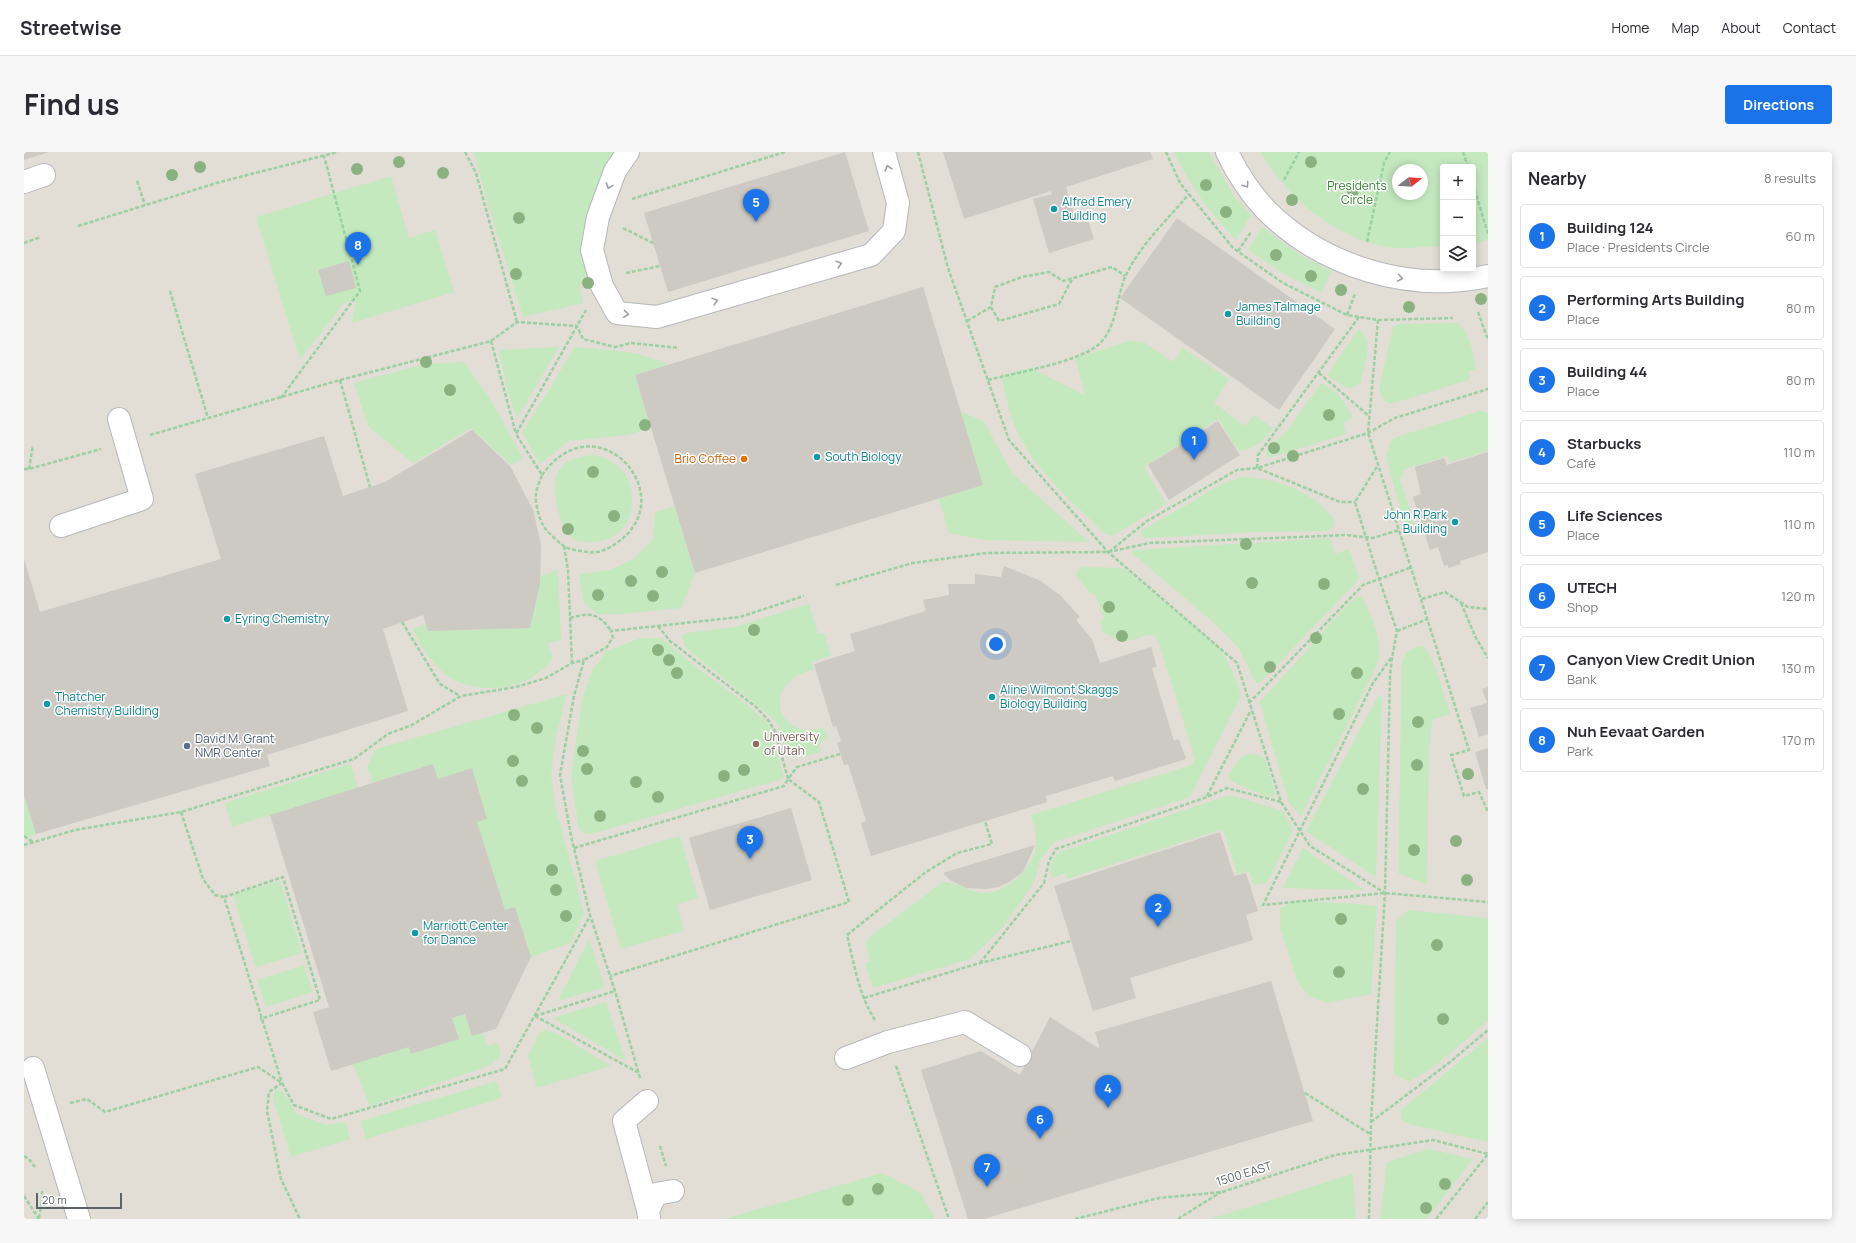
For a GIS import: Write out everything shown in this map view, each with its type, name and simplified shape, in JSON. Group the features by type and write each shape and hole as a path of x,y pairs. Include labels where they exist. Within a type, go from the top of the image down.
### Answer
{"street":[{"path":"628,152 615,170 598,217 592,250 599,278 617,313 657,317 870,255 894,231 898,203 884,152"},
{"path":"1226,152 1250,190 1266,209 1288,229 1312,245 1336,258 1389,276 1417,281 1445,282 1488,276"},
{"path":"61,526 142,499 119,418"},
{"path":"846,1058 888,1042 965,1022 1020,1055"},
{"path":"33,1068 79,1219"},
{"path":"647,1100 624,1121 649,1214"},
{"path":"649,1214 656,1194 672,1191"}],"path":[{"path":"78,226 220,182 338,152"},
{"path":"465,152 476,173 517,322"},
{"path":"694,179 785,152"},
{"path":"918,152 948,268 1009,440 1108,552 1237,663 1281,802 1310,846 1385,894"},
{"path":"1166,152 1180,183 1233,248 1283,283 1347,315 1378,320 1453,318"},
{"path":"1284,180 1299,152"},
{"path":"1369,235 1384,163 1390,152"},
{"path":"1463,152 1467,164"},
{"path":"280,398 360,291 324,156"},
{"path":"137,181 145,205"},
{"path":"988,380 1081,354 1097,346 1107,335 1125,276 1141,249 1189,194"},
{"path":"1476,194 1488,234"},
{"path":"620,227 653,243"},
{"path":"1238,252 1253,228"},
{"path":"24,243 41,238"},
{"path":"599,278 660,266"},
{"path":"1072,279 1058,304 999,322 991,307 996,287 1022,277 1049,272 1063,281 1112,267 1125,276"},
{"path":"1347,315 1356,290"},
{"path":"170,291 208,418"},
{"path":"967,320 991,307"},
{"path":"1478,312 1488,340"},
{"path":"1257,468 1258,455 1359,317"},
{"path":"1378,320 1368,433 1412,567 1469,750 1452,755 1464,796 1479,792 1488,812"},
{"path":"144,437 340,380 491,341 517,322 577,326 583,338 615,347 631,343 680,348"},
{"path":"491,341 516,434"},
{"path":"1319,373 1369,417"},
{"path":"340,380 370,487"},
{"path":"1108,552 1147,521 1237,470 1257,468 1368,433 1395,418 1488,389"},
{"path":"29,469 33,445"},
{"path":"564,546 589,553 608,549 628,535 638,519 642,500 636,476 627,464 611,451 594,447 579,447 567,451 551,461 542,475 536,496 543,526 564,546 568,570 572,662"},
{"path":"24,469 29,469 103,448"},
{"path":"1369,1219 1370,1122 1385,894 1392,658 1397,631 1365,537 1355,502 1378,466"},
{"path":"1257,468 1340,502 1355,502"},
{"path":"836,585 913,563 986,553 1108,552 1150,543 1346,535 1373,538 1399,530"},
{"path":"1249,703 1363,585 1412,567"},
{"path":"1422,599 1445,592 1468,608 1488,609"},
{"path":"611,631 740,617 804,596"},
{"path":"1460,602 1476,638 1488,658"},
{"path":"24,845 76,830 181,812 354,759 388,734 412,725 461,696 516,687 546,678 572,662 584,660 607,647 613,637 611,631 605,623 593,614 580,615 570,618"},
{"path":"1397,631 1428,619"},
{"path":"402,622 440,684 461,696"},
{"path":"610,976 849,902 819,802 788,779 775,731 769,721 756,707 670,641 658,626"},
{"path":"1392,658 1373,683 1263,905 1385,894 1488,902"},
{"path":"584,660 574,696 560,774 574,848 590,915 615,991 647,1100"},
{"path":"1207,797 1252,709"},
{"path":"574,848 784,786 797,767 840,754"},
{"path":"980,962 1044,883 1049,861 1056,849 1207,797 1227,788 1281,802"},
{"path":"181,812 203,879 215,895 224,896 283,877 320,1000 260,1019"},
{"path":"949,1219 888,1042 868,1010 847,935 938,865 957,853 992,844 985,821"},
{"path":"24,836 34,842"},
{"path":"224,896 260,1019 282,1083 294,1105 331,1119 505,1069 590,915"},
{"path":"864,998 980,962 1071,941"},
{"path":"535,1016 615,991"},
{"path":"535,1016 639,1073"},
{"path":"1370,1122 1450,1062 1488,1030"},
{"path":"66,1104 87,1099 105,1112 258,1068 282,1083"},
{"path":"282,1083 269,1092 267,1110 281,1179 300,1219"},
{"path":"1305,1093 1370,1134"},
{"path":"658,1138 672,1191"},
{"name":"1500 EAST","path":"1075,1219 1159,1198 1222,1192 1335,1155 1370,1151 1433,1140 1488,1154"},
{"path":"1436,1219 1488,1154"},
{"path":"24,1156 29,1159 38,1171"},
{"path":"40,1219 42,1201 41,1188"},
{"path":"1178,1219 1222,1192"},
{"path":"24,1196 40,1219"},
{"path":"1475,1219 1488,1202"}],"shaded area":[{"name":"University of Utah","path":"24,152 1488,152 1488,1219 24,1219"}],"green space":[{"path":"474,152 616,152 583,243 581,253 588,280 580,285 583,303 523,317 488,204"},
{"path":"1174,152 1209,152 1234,196 1251,215 1236,240 1201,199"},
{"name":"Presidents Circle","path":"1261,152 1488,152 1488,240 1476,243 1476,164 1440,164 1440,246 1401,248 1388,247 1349,235 1314,213 1284,185"},
{"path":"391,176 409,238 435,230 454,292 352,323 356,300 344,303 300,360 256,217"},
{"path":"1262,227 1300,255 1331,271 1322,293 1286,275 1248,250"},
{"path":"1457,323 1461,325 1468,337 1474,359 1475,370 1468,371 1470,377 1468,380 1391,404 1384,401 1379,389 1393,327 1399,324"},
{"path":"1359,329 1364,335 1366,341 1366,362 1361,383 1352,388 1348,388 1339,384 1327,375"},
{"path":"1129,341 1144,342 1173,362 1183,348 1229,379 1214,403 1245,426 1254,415 1273,428 1259,443 1251,448 1241,451 1235,446 1219,419 1144,467 1166,504 1116,534 1109,535 1103,532 1055,485 1033,458 1016,429 1009,410 1001,376 1030,368 1085,395 1075,358"},
{"path":"559,347 517,419 507,389 499,350"},
{"path":"575,347 611,350 647,356 669,365 635,375 651,428 628,435 569,441 540,464 522,433"},
{"path":"464,362 490,399 523,458 511,465 471,428 413,463 368,426 354,383 425,364"},
{"path":"1321,383 1336,393 1344,402 1353,418 1343,423 1346,434 1268,458 1266,452 1269,446 1287,431"},
{"path":"1481,411 1488,413 1488,451 1450,462 1447,456 1402,470 1404,476 1400,478 1414,523 1405,526 1386,457 1391,440 1399,436"},
{"path":"961,412 984,421 1011,472 1089,542 985,540 949,533 939,499 983,485"},
{"path":"593,455 612,462 625,474 631,490 631,510 626,524 621,530 610,538 597,542 581,542 572,538 563,526 555,494 556,476 565,464 572,460"},
{"path":"1241,477 1280,483 1306,494 1327,511 1335,521 1333,528 1327,531 1256,532 1150,538 1144,538 1141,533 1143,530 1222,484"},
{"path":"675,506 695,573 681,608 621,614 597,614 583,602 579,574 610,570 632,560 653,540 655,512"},
{"path":"1330,538 1335,554 1349,549 1359,577 1356,583 1261,682 1256,683 1238,647 1213,622 1132,553 1134,550"},
{"path":"1083,567 1121,568 1126,570 1217,645 1232,669 1241,696 1190,797 1054,842 1040,860 1034,883 1002,928 970,959 873,988 865,964 870,961 866,943 869,938 943,882 952,883 982,893 1000,890 1017,879 1030,863 1036,846 1036,838 1031,815 1192,765 1195,759 1157,637 1149,635 1126,641 1113,638 1102,631 1101,623 1104,619 1095,594 1090,593 1076,575 1079,569"},
{"path":"558,570 561,640 548,643 553,658 544,669 532,677 518,683 503,687 487,688 457,682 445,674 431,659 419,642 413,629 426,624 428,631 530,628 540,585 540,576"},
{"path":"1358,597 1362,597 1375,626 1379,659 1374,672 1301,816 1289,803 1260,702 1349,603"},
{"path":"809,604 818,634 824,633 831,656 812,662 813,670 796,677 785,686 780,698 781,709 786,719 795,727 808,730 824,727 828,738 819,743 821,752 791,757 787,756 778,724 773,718 685,647 682,636 687,633 735,627"},
{"path":"641,638 661,638 704,673 741,700 768,723 784,776 782,779 591,834 583,833 579,829 571,777 582,700 592,671 606,651"},
{"path":"1424,646 1434,663 1450,714 1432,720 1429,750 1427,885 1398,873 1402,663 1405,655 1410,650 1416,647"},
{"path":"567,694 556,737 551,776 556,809 584,913 571,943 531,957 515,907 505,910 477,822 487,819 472,768 438,779 433,764 373,783 367,767 376,749"},
{"path":"1379,694 1382,698 1376,877 1306,831"},
{"path":"1250,754 1262,756 1265,760 1275,792 1274,797 1268,797 1230,781 1229,774 1240,758"},
{"path":"351,764 358,788 232,827 225,803"},
{"path":"24,796 36,834 24,838"},
{"path":"1226,796 1238,797 1283,811 1292,827 1292,833 1269,880 1265,883 1254,885 1249,871 1237,874 1223,829 1067,879 1065,873 1052,878 1052,864 1055,857 1060,852"},
{"path":"680,836 698,898 677,904 684,931 621,949 595,861"},
{"path":"1303,848 1364,890 1283,888"},
{"path":"280,881 302,953 256,967 233,895"},
{"path":"1295,901 1377,906 1371,994 1328,1003 1308,995 1298,983 1280,928 1280,908"},
{"path":"1408,910 1488,918 1488,1021 1435,1066 1409,1082 1394,1074 1396,921"},
{"path":"589,939 605,987 558,1001"},
{"path":"304,965 313,992 266,1007 257,980"},
{"path":"606,1002 626,1061 553,1018"},
{"path":"465,1014 472,1036 483,1033 487,1046 498,1043 501,1055 491,1065 370,1106 353,1064 409,1047 411,1054 459,1039 452,1018"},
{"path":"546,1030 560,1035 611,1066 537,1088 528,1056 540,1032"},
{"path":"1488,1038 1488,1142 1409,1124 1401,1119 1401,1110"},
{"path":"497,1081 502,1098 366,1139 361,1121"},
{"path":"276,1089 283,1092 297,1114 327,1125 346,1122 350,1139 291,1157 273,1098"},
{"path":"1429,1149 1473,1159 1427,1219 1380,1219 1387,1162"},
{"path":"882,1173 920,1192 934,1216 934,1219 725,1219"},
{"path":"1353,1174 1356,1219 1210,1219"}],"building":[{"path":"24,152 49,152 24,160"},
{"path":"845,152 869,231 668,292 644,213"},
{"name":"Alfred Emery Building","path":"943,152 1150,152 1153,159 1066,187 1077,223 1088,220 1094,239 1049,253 1033,199 1052,194 1051,191 964,219"},
{"name":"James Talmage Building","path":"1177,218 1335,329 1279,410 1120,298"},
{"path":"349,261 356,288 326,296 318,270"},
{"name":"South Biology","path":"923,287 983,485 695,573 635,375"},
{"path":"1218,421 1240,455 1169,500 1148,465"},
{"name":"Eyring Chemistry","path":"472,430 510,466 533,510 541,544 540,584 530,628 428,631 423,615 383,629 408,711 267,755 270,766 36,834 24,796 24,559 40,612 221,559 195,474 324,436 343,496 385,482"},
{"name":"John R Park Building","path":"1488,452 1488,552 1460,561 1461,564 1448,568 1448,565 1444,566 1438,547 1430,550 1413,497 1421,494 1415,467 1444,458 1447,465"},
{"name":"Aline Wilmont Skaggs Biology Building","path":"1004,566 1039,580 1060,595 1080,617 1076,620 1092,639 1100,663 1151,647 1157,667 1152,668 1174,741 1179,739 1186,759 1115,781 1113,776 1046,796 1047,802 871,856 861,823 866,821 848,764 844,765 837,743 841,741 836,726 833,727 814,664 855,651 850,634 926,611 923,600 949,595 948,584 975,584 975,574 1001,577"},
{"path":"1488,687 1488,734 1479,737 1470,708 1487,703 1482,689"},
{"path":"1488,748 1488,789 1486,789 1475,752"},
{"name":"Marriott Center for Dance","path":"433,764 438,779 472,768 487,819 477,822 505,910 515,907 531,957 496,1029 472,1036 465,1014 452,1018 459,1039 411,1054 409,1047 331,1071 313,1012 329,1007 270,815"},
{"path":"791,808 812,880 710,910 689,838"},
{"path":"1220,832 1234,876 1246,873 1258,911 1246,915 1253,940 1130,978 1136,998 1093,1011 1054,886"},
{"path":"1035,845 1023,872 1009,882 998,887 987,889 966,888 950,880 943,873"},
{"path":"1271,981 1313,1121 984,1219 968,1219 921,1070 981,1051 1020,1075 1050,1017 1100,1049 1095,1032"}],"place":[{"name":"Alfred Emery Building","path":"1054,209"},
{"name":"Life Sciences","path":"756,222"},
{"name":"Nuh Eevaat Garden","path":"358,265"},
{"name":"James Talmage Building","path":"1228,314"},
{"name":"South Biology","path":"817,457"},
{"name":"Brio Coffee","path":"744,459"},
{"name":"Building 124","path":"1194,460"},
{"name":"John R Park Building","path":"1455,522"},
{"name":"Eyring Chemistry","path":"227,619"},
{"name":"Aline Wilmont Skaggs Biology Building","path":"992,697"},
{"name":"Thatcher Chemistry Building","path":"47,704"},
{"name":"University of Utah","path":"756,744"},
{"name":"David M. Grant NMR Center","path":"187,746"},
{"name":"Building 44","path":"750,859"},
{"name":"Performing Arts Building","path":"1158,927"},
{"name":"Marriott Center for Dance","path":"415,933"},
{"name":"Starbucks","path":"1108,1108"},
{"name":"UTECH","path":"1040,1139"},
{"name":"Canyon View Credit Union","path":"987,1187"}]}
